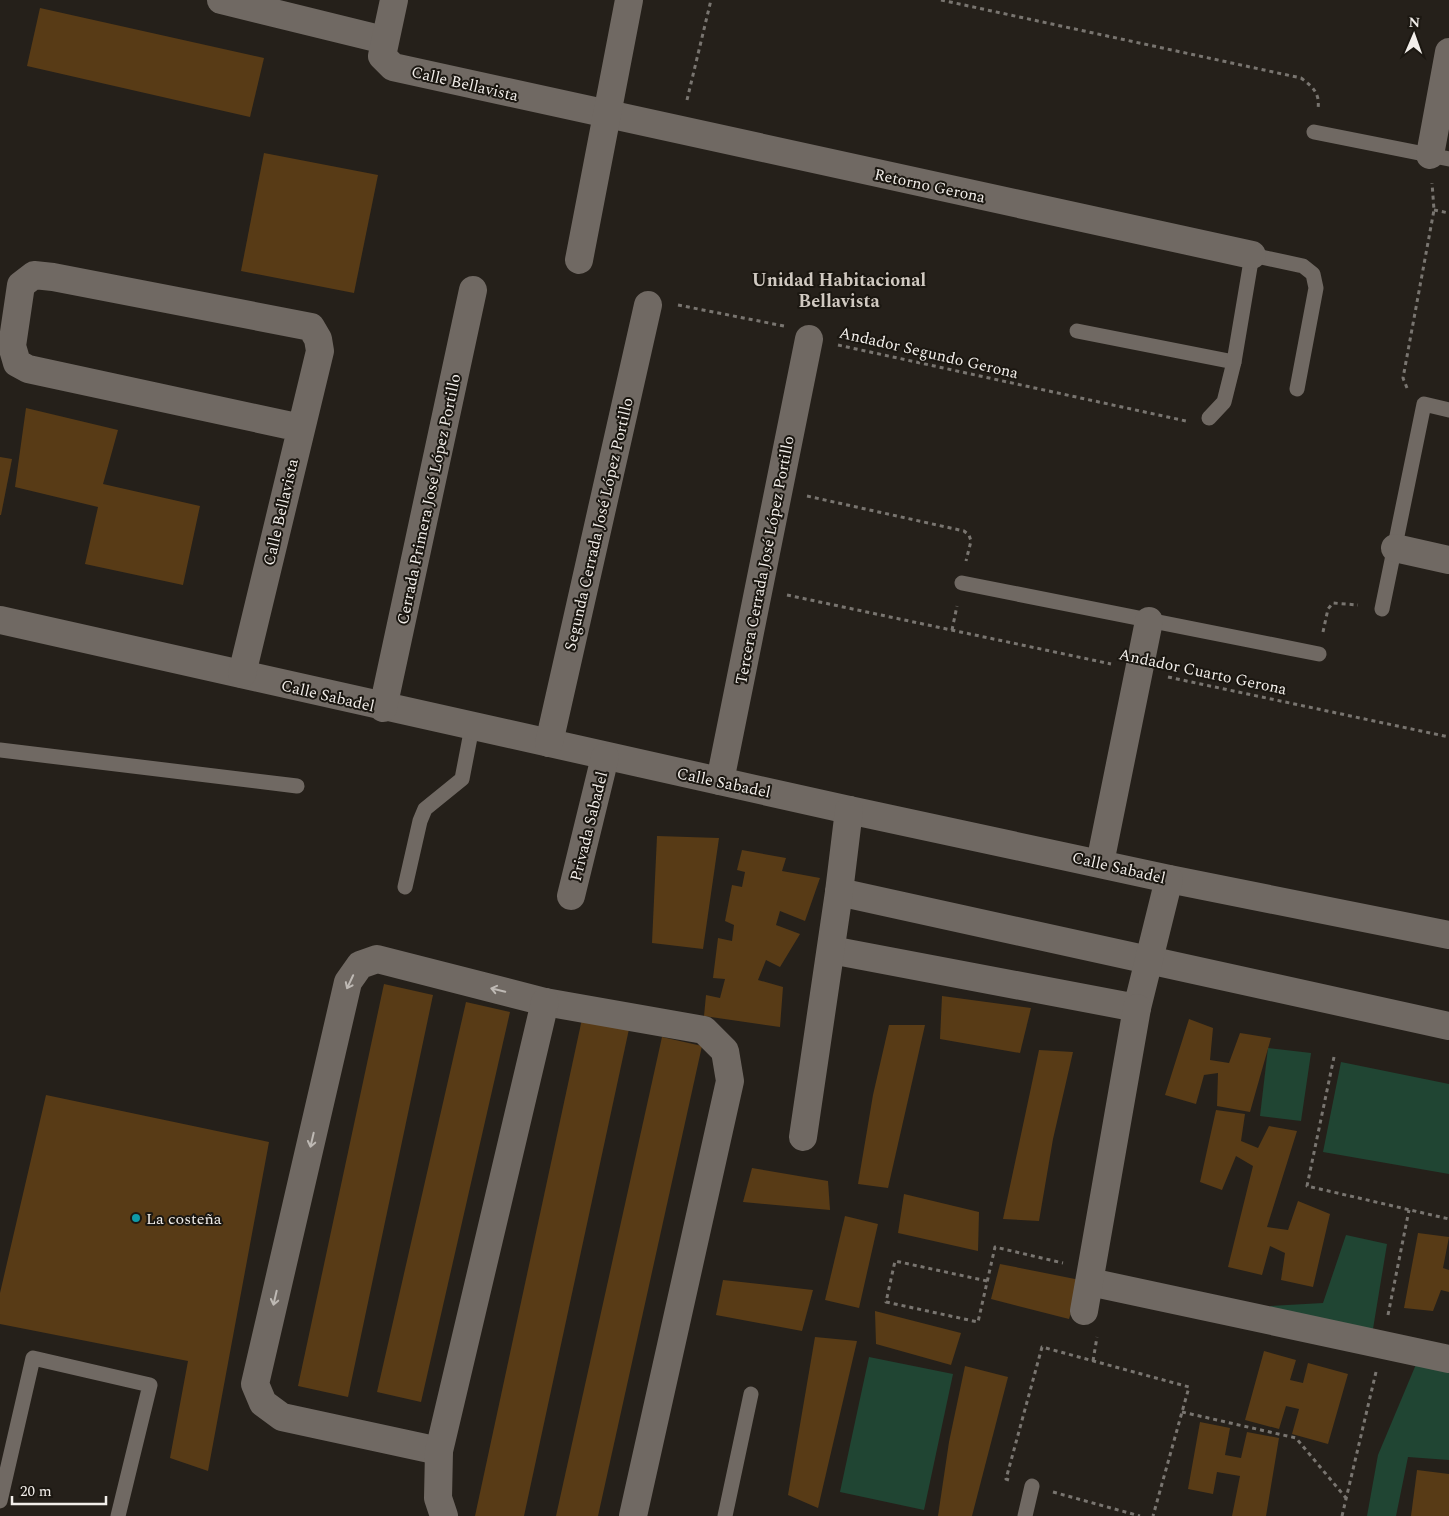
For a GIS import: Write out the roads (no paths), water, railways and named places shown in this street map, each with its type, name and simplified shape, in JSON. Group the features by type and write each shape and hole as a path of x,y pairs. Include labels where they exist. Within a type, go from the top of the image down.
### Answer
{"street":[{"path":"221,0 384,40"},
{"name":"Calle Bellavista","path":"394,0 382,56 393,67 607,115"},
{"path":"579,260 630,0"},
{"path":"1439,157 1449,52"},
{"name":"Retorno Gerona","path":"607,115 1252,256"},
{"name":"Calle Bellavista","path":"242,674 320,351 318,339 311,327 53,277 34,276 21,285 12,346 17,363 28,369 301,428"},
{"name":"Cerrada Primera José López Portillo","path":"383,708 473,290"},
{"name":"Segunda Cerrada José López Portillo","path":"549,743 648,305"},
{"name":"Tercera Cerrada José López Portillo","path":"720,781 809,338"},
{"path":"1395,548 1449,560"},
{"name":"Calle Sabadel","path":"0,620 242,674 383,708 849,810 1449,935"},
{"path":"1100,862 1148,621"},
{"name":"Privada Sabadel","path":"572,896 605,756"},
{"path":"803,1138 840,892 849,810"},
{"path":"1084,1310 1137,1008 1169,878"},
{"path":"840,892 1449,1026"},
{"path":"831,950 1137,1008"},
{"path":"439,1451 282,1417 263,1403 255,1384 348,982 360,965 377,959 545,1002 704,1030 725,1051 730,1081 633,1516"},
{"path":"444,1516 438,1498 439,1451 545,1002"},
{"path":"1091,1276 1449,1359"}],"lane":[{"path":"1314,132 1439,157"},
{"path":"1209,418 1224,402 1234,362 1252,256 1302,266 1313,274 1316,288 1297,389"},
{"path":"1077,331 1234,362"},
{"path":"1382,610 1424,404 1449,410"},
{"path":"962,583 1319,654"},
{"path":"405,887 420,820 426,809 462,779 472,727"},
{"path":"0,750 297,786"},
{"path":"0,1501 33,1358 150,1385 118,1516"},
{"path":"725,1516 751,1394"},
{"path":"1024,1516 1032,1486"}],"place":[{"name":"La costeña","path":"136,1218"}],"district":[{"name":"Unidad Habitacional Bellavista","path":"839,290"}]}
